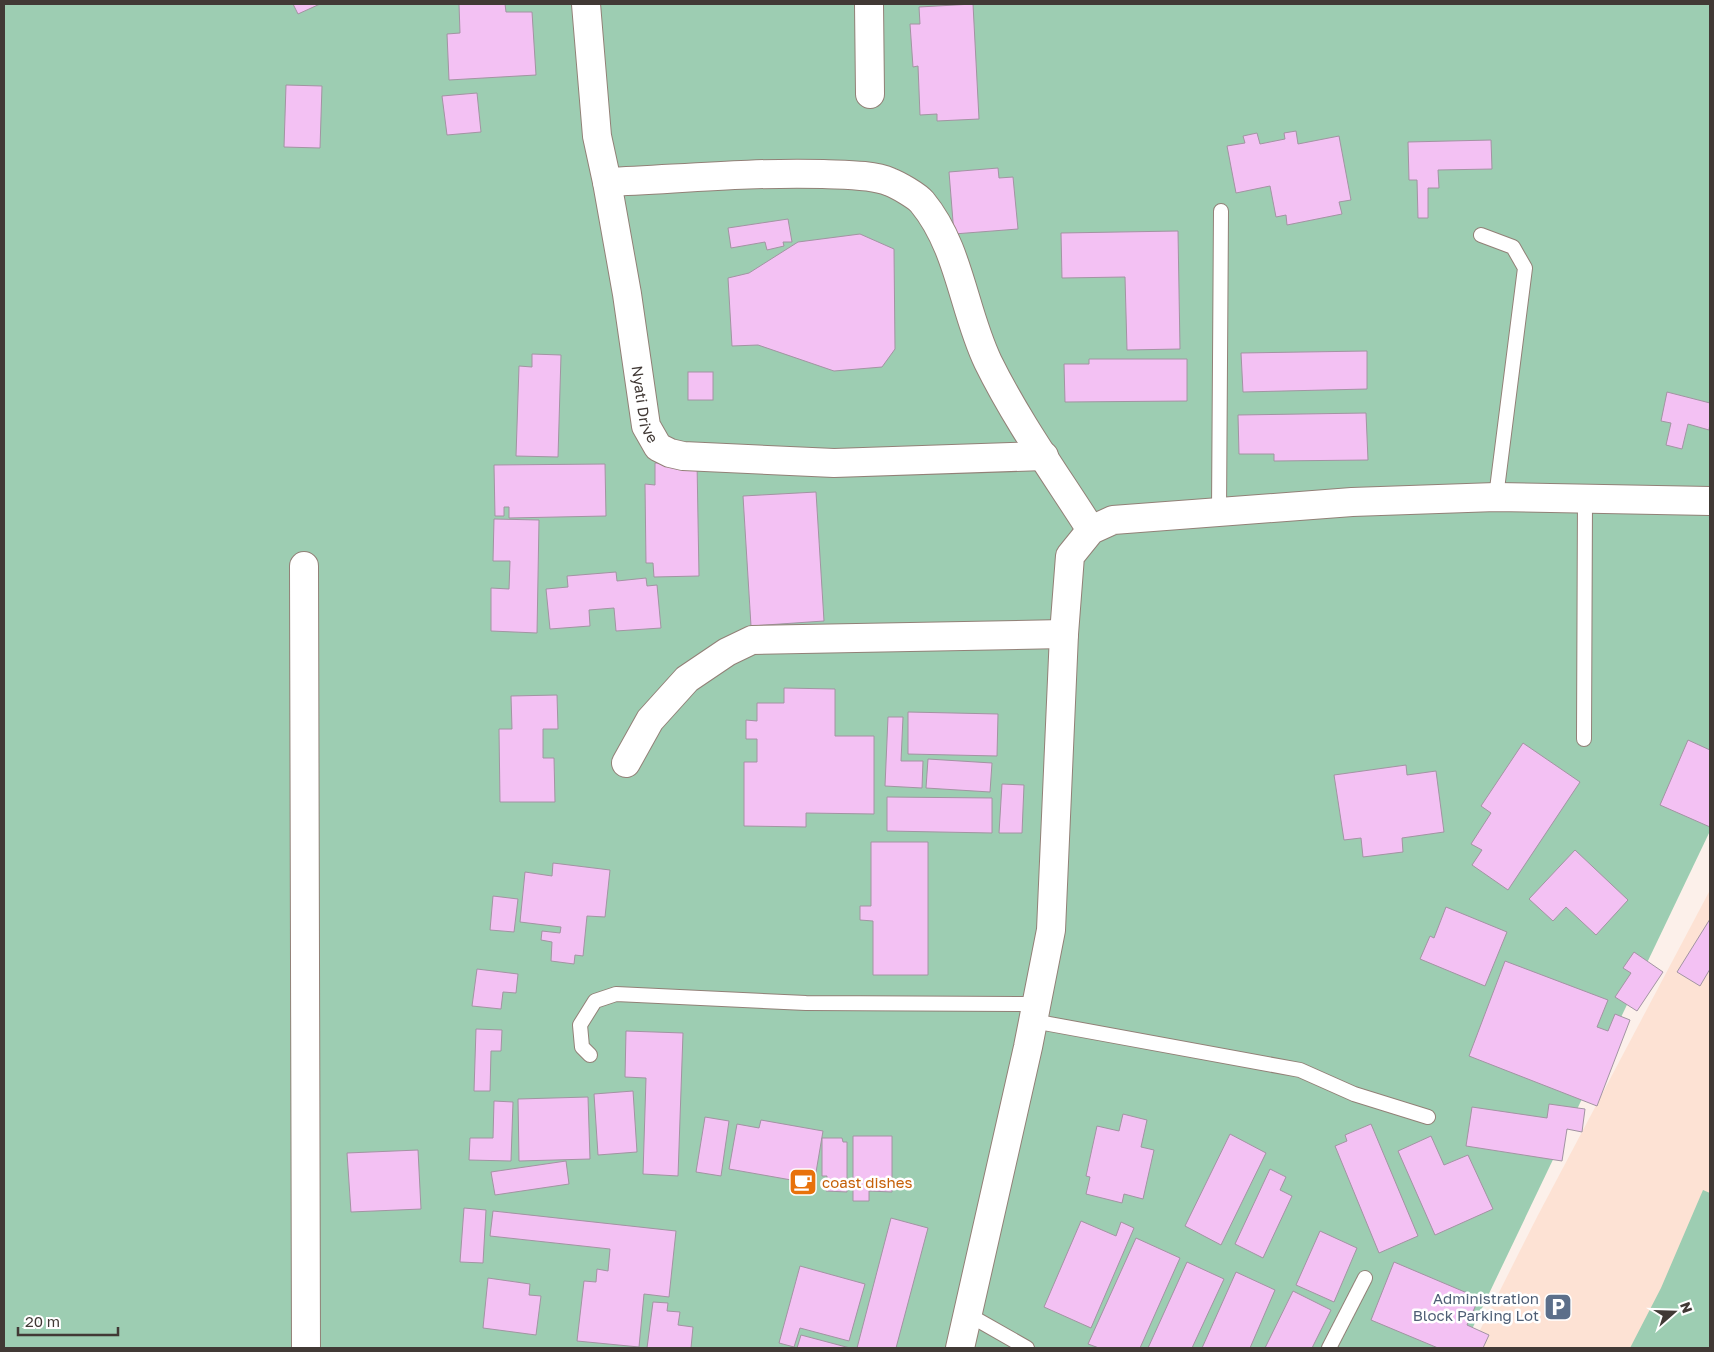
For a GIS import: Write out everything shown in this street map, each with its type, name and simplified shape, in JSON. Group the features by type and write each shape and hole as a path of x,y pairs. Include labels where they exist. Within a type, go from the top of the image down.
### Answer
{"street":[{"name":"Nyati Drive","path":"586,4 596,136 607,182 629,303 646,426 658,447 670,453 683,456 834,463 1044,456"},
{"path":"869,4 870,94"},
{"path":"607,182 790,173 855,175 889,182 921,200 942,232 963,287 974,329 988,362 1016,412 1091,530"},
{"path":"960,1348 969,1315 1051,930 1064,634 1070,556 1091,530 1113,520 1352,502 1496,497 1710,500"},
{"path":"304,566 306,1348"},
{"path":"626,763 650,720 687,679 727,652 752,640 1064,634"}],"lane":[{"path":"1219,512 1221,211"},
{"path":"1481,235 1513,247 1526,268 1496,497"},
{"path":"1584,738 1585,498"},
{"path":"590,1055 582,1047 580,1025 595,1001 616,994 1034,1012 1300,1070 1354,1094 1428,1117"},
{"path":"1329,1348 1365,1278"},
{"path":"969,1315 1027,1348"}],"shaded area":[{"path":"1710,890 1710,1348 1471,1348 1537,1217"}],"green space":[{"path":"4,4 1710,4 1710,831 1463,1348 4,1348"},
{"path":"1703,1190 1710,1193 1710,1348 1630,1348 1661,1288"}],"building":[{"path":"293,4 320,4 298,14"},
{"path":"459,4 505,4 506,12 532,12 536,75 449,80 447,34 460,33"},
{"path":"973,4 979,119 937,121 937,114 920,115 918,66 913,67 910,24 920,24 919,7"},
{"path":"286,85 322,86 320,148 284,147"},
{"path":"477,93 481,132 447,135 442,96"},
{"path":"1296,131 1298,144 1339,136 1351,200 1339,202 1342,214 1287,225 1286,215 1276,217 1270,186 1236,193 1227,146 1245,143 1243,136 1257,133 1260,144 1285,139 1284,133"},
{"path":"1491,140 1492,169 1438,170 1439,188 1428,188 1428,218 1418,218 1417,180 1409,180 1408,142"},
{"path":"998,168 999,178 1013,177 1018,229 954,234 949,172"},
{"path":"788,219 792,242 783,242 784,246 767,250 765,242 731,248 728,228"},
{"path":"1178,231 1180,349 1127,350 1125,277 1062,278 1061,233"},
{"path":"860,234 894,249 895,349 882,367 834,371 758,345 732,346 728,278 749,273 798,242"},
{"path":"1367,351 1367,389 1243,392 1241,353"},
{"path":"532,354 561,355 558,457 516,456 519,366 532,367"},
{"path":"1089,359 1187,359 1187,401 1065,402 1064,364 1089,364"},
{"path":"688,372 713,372 713,400 688,400"},
{"path":"1667,392 1710,403 1709,430 1688,424 1682,449 1666,445 1671,423 1661,421"},
{"path":"1366,413 1368,460 1274,461 1274,454 1239,454 1238,415"},
{"path":"697,462 699,576 654,577 653,563 646,563 645,484 655,485 655,463"},
{"path":"605,464 606,516 509,518 509,507 504,507 504,516 495,516 494,465"},
{"path":"816,492 824,621 751,626 743,496"},
{"path":"494,519 539,520 537,633 491,631 491,588 509,589 510,561 493,561"},
{"path":"616,572 617,581 646,578 647,586 657,585 661,628 616,631 614,608 589,610 590,626 550,629 546,589 568,587 567,576"},
{"path":"784,688 835,689 835,736 874,736 874,814 806,813 806,827 744,826 744,762 757,762 757,739 746,739 746,720 757,721 757,703 784,703"},
{"path":"557,695 558,729 543,729 543,758 554,758 555,802 500,802 499,729 512,729 511,696"},
{"path":"908,712 998,714 997,756 908,754"},
{"path":"888,717 903,717 901,761 923,761 922,788 885,786"},
{"path":"1688,740 1710,750 1710,827 1660,805"},
{"path":"1523,743 1580,782 1508,890 1472,865 1482,850 1471,844 1491,813 1481,806"},
{"path":"928,759 992,763 990,792 926,788"},
{"path":"1406,765 1407,775 1436,771 1444,832 1402,838 1403,852 1363,857 1361,838 1344,840 1334,775"},
{"path":"1002,784 1024,785 1022,833 999,833"},
{"path":"887,797 992,798 992,833 887,831"},
{"path":"871,842 928,842 928,975 873,975 873,921 860,920 860,906 871,906"},
{"path":"1575,850 1628,900 1596,935 1566,907 1553,921 1529,899"},
{"path":"553,863 610,870 605,917 587,916 583,956 575,955 574,964 551,961 552,942 541,940 542,931 560,933 561,927 520,922 525,872 552,876"},
{"path":"493,896 518,899 514,932 490,930"},
{"path":"1446,907 1507,932 1485,986 1420,959 1430,936 1434,938"},
{"path":"1710,919 1710,969 1700,986 1677,972"},
{"path":"1634,952 1663,972 1637,1011 1615,997 1631,973 1623,968"},
{"path":"1505,961 1608,1000 1597,1027 1608,1031 1615,1014 1630,1020 1597,1106 1469,1056"},
{"path":"477,969 518,974 516,993 503,992 501,1009 472,1006"},
{"path":"476,1029 502,1030 501,1051 491,1051 490,1091 474,1091"},
{"path":"626,1031 683,1033 678,1176 643,1174 646,1078 625,1077"},
{"path":"633,1091 637,1152 598,1155 594,1094"},
{"path":"588,1097 590,1159 519,1161 518,1099"},
{"path":"494,1101 513,1102 511,1161 469,1160 470,1138 493,1138"},
{"path":"1549,1104 1585,1109 1582,1132 1567,1129 1562,1161 1466,1146 1472,1107 1547,1118"},
{"path":"1123,1114 1147,1120 1141,1147 1154,1150 1143,1199 1124,1194 1122,1203 1086,1194 1090,1177 1086,1176 1097,1126 1119,1131"},
{"path":"705,1117 729,1121 721,1176 696,1172"},
{"path":"761,1120 823,1131 814,1184 729,1169 737,1124 759,1128"},
{"path":"1371,1124 1418,1236 1379,1253 1335,1146 1347,1141 1345,1135"},
{"path":"1230,1134 1266,1153 1221,1245 1185,1226"},
{"path":"853,1136 892,1136 892,1192 869,1191 869,1201 853,1201"},
{"path":"1431,1136 1444,1165 1468,1155 1493,1209 1435,1235 1398,1151"},
{"path":"822,1138 842,1138 843,1142 847,1142 847,1192 826,1191 827,1176 822,1176"},
{"path":"418,1150 421,1209 351,1212 347,1153"},
{"path":"566,1161 569,1184 495,1195 491,1172"},
{"path":"1270,1169 1286,1177 1280,1190 1292,1196 1263,1258 1235,1244"},
{"path":"464,1208 486,1210 483,1263 460,1262"},
{"path":"493,1211 676,1231 669,1297 644,1294 639,1347 577,1341 584,1281 596,1282 597,1269 608,1271 610,1249 490,1236"},
{"path":"891,1218 928,1228 896,1348 857,1348"},
{"path":"1081,1221 1116,1236 1121,1222 1134,1228 1091,1328 1044,1307"},
{"path":"1320,1231 1357,1248 1334,1302 1296,1285"},
{"path":"1136,1238 1180,1258 1140,1348 1099,1348 1088,1344"},
{"path":"1187,1262 1224,1279 1192,1348 1148,1348"},
{"path":"1394,1262 1479,1298 1467,1325 1489,1335 1483,1348 1438,1348 1371,1320"},
{"path":"800,1266 865,1284 849,1341 800,1328 794,1347 779,1343"},
{"path":"1236,1272 1275,1290 1250,1348 1202,1348"},
{"path":"488,1278 530,1284 529,1295 541,1296 536,1335 483,1328"},
{"path":"1293,1291 1331,1310 1312,1348 1265,1348"},
{"path":"653,1302 668,1303 667,1311 680,1312 678,1325 693,1327 691,1348 647,1348"},
{"path":"801,1335 850,1348 797,1348"}],"place":[{"name":"coast dishes","path":"803,1182"},
{"name":"Administration Block Parking Lot","path":"1558,1307"}]}
